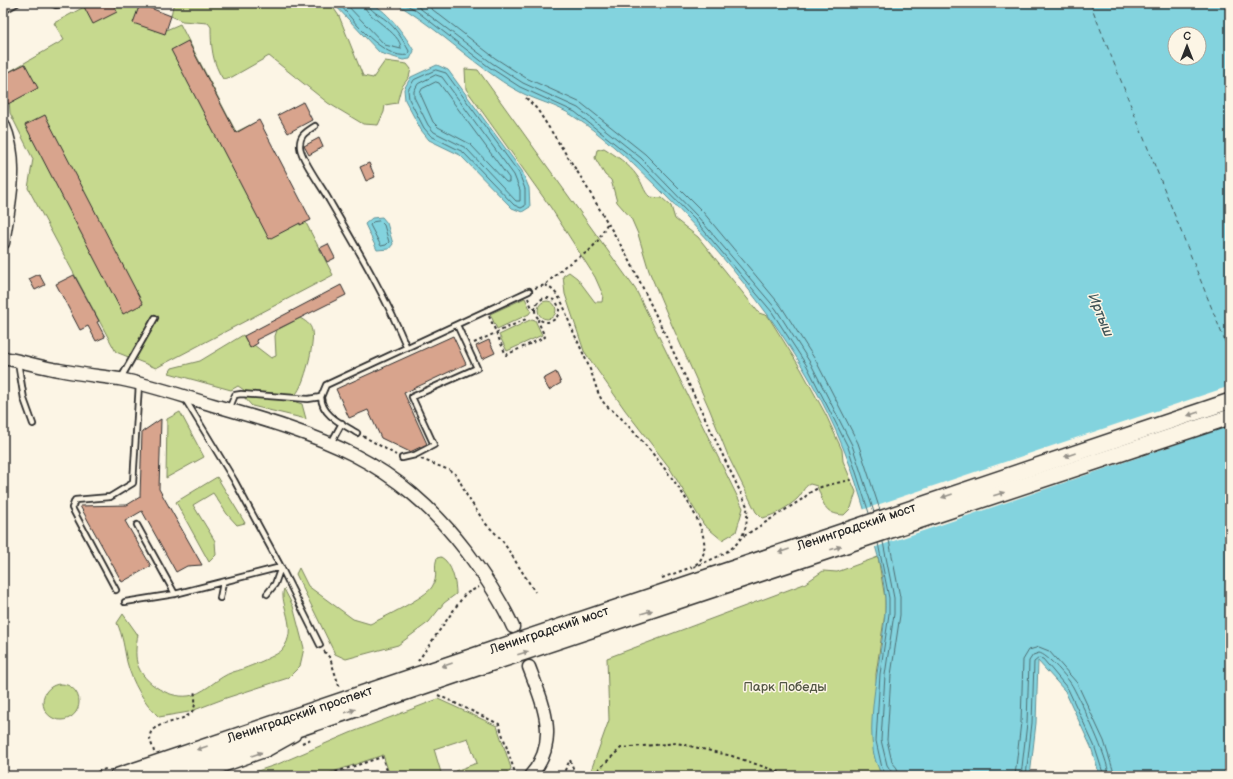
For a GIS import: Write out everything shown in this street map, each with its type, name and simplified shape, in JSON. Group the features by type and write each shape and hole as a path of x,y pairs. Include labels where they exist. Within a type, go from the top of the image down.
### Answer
{"main road":[{"name":"Ленинградский мост","path":"484,659 1230,401"},
{"name":"Ленинградский мост","path":"484,659 1230,417"},
{"name":"Ленинградский проспект","path":"159,776 313,724 484,659"},
{"name":"Ленинградский проспект","path":"118,776 484,659"}],"street":[{"path":"3,124 10,149 12,170 11,192 3,243"},
{"path":"3,358 59,370 120,379 183,396 231,412 293,428 331,443 369,462 394,478 435,515 481,570 498,597 513,627"},
{"path":"528,667 544,708 548,729 544,756 530,776"},
{"path":"194,776 267,750 313,724"}],"lane":[{"path":"3,11 17,3"},
{"path":"51,3 56,5 68,3"},
{"path":"315,126 303,133 301,138 302,154 336,211 393,314 408,348"},
{"path":"357,433 334,419 326,411 321,397 326,385 527,292"},
{"path":"120,379 155,318"},
{"path":"402,458 415,455 434,445 412,397 477,368 458,325"},
{"path":"17,360 24,399 34,424"},
{"path":"116,590 72,508 75,500 110,497 133,483 139,384"},
{"path":"231,412 235,395 241,394 308,399 321,397"},
{"path":"183,396 234,480 281,567 320,645"},
{"path":"331,443 342,423"},
{"path":"137,525 176,594"},
{"path":"125,602 176,594 281,567"},
{"path":"267,594 275,584 281,567"},
{"path":"220,598 223,583"}],"path":[{"path":"526,98 537,109 582,179 630,262 747,506 748,519 743,536 735,547 718,557 655,580"},
{"path":"538,286 545,285 565,266 589,251 597,242 607,224"},
{"path":"545,285 553,291 564,305 568,319 604,404 619,416 645,445 672,477 687,501 706,542 705,553 700,562 691,568"},
{"path":"486,312 506,354 545,337 538,321 539,318 535,309 532,308 527,292"},
{"path":"535,309 537,304 543,298 551,299 557,304 558,312 554,319 547,321 539,318"},
{"path":"467,346 528,318"},
{"path":"357,433 402,458"},
{"path":"415,455 428,463 449,470 457,475 467,496 485,523 502,540 535,592"},
{"path":"743,536 804,498 809,492 817,488 850,480 852,477"},
{"path":"416,665 465,594 482,586"},
{"path":"330,658 340,690"},
{"path":"154,753 150,736 151,732 159,726 186,718 194,708 194,690"},
{"path":"433,693 499,724 516,776"},
{"path":"596,776 599,769 621,748 677,743 732,756 791,776"},
{"path":"324,776 382,757 389,776"},
{"path":"562,776 570,760 576,776"}],"green space":[{"path":"97,3 140,4 166,30 180,24 236,132 254,123 333,275 156,368 116,352 28,188 33,159 10,113 7,73 64,40 54,23 84,7"},
{"path":"178,3 330,3 339,16 363,76 373,78 385,61 407,64 411,69 409,77 401,88 397,103 385,105 384,112 378,125 363,124 328,103 269,56 232,77 223,79 214,60 211,27 208,23 182,21 171,16 173,6"},
{"path":"465,69 478,70 636,290 743,508 736,532 722,540 704,525 669,467 625,410 584,351 565,294 563,276 569,272 577,278 595,302 602,302 603,295 595,277 551,208 466,89"},
{"path":"604,148 626,164 634,172 650,197 662,198 671,206 675,219 698,237 759,313 768,316 801,369 826,415 842,450 843,461 856,492 851,508 844,515 828,510 823,502 817,486 810,484 795,501 777,513 762,518 756,512 729,458 709,408 671,323 649,271 638,234 631,218 617,202 611,180 605,175 595,158 597,150"},
{"path":"525,298 531,311 529,314 497,329 490,314"},
{"path":"547,301 553,304 556,310 553,316 547,319 541,316 538,310 541,304"},
{"path":"300,318 308,323 313,337 305,374 296,394 296,402 302,404 306,419 252,406 242,395 244,390 238,386 231,390 169,373 172,368 200,361 243,335 250,347 254,345 271,358 276,356 275,336 277,330"},
{"path":"532,319 535,320 542,335 507,351 499,335"},
{"path":"180,412 204,457 166,478 167,419"},
{"path":"217,477 245,523 237,525 227,514 213,493 193,505 215,541 216,555 209,562 176,502"},
{"path":"441,557 451,568 456,594 444,603 429,622 398,645 346,659 335,654 296,574 299,568 308,586 353,619 370,624 404,607 428,591 432,587 436,576 437,558"},
{"name":"Парк Победы","path":"878,557 885,598 885,613 876,674 879,770 884,776 589,776 609,720 607,658 804,584 823,571 837,572"},
{"path":"284,589 293,606 304,648 300,666 288,678 226,698 189,712 159,717 139,692 129,670 122,637 117,623 123,614 138,635 136,660 140,671 145,678 159,689 168,693 185,696 193,695 228,674 274,656 282,650 287,642 289,633 288,617 283,595"},
{"path":"65,684 74,689 78,695 78,709 74,715 65,720 57,720 48,715 44,709 43,698 48,689 54,685"},
{"path":"438,699 497,726 511,768 507,776 452,776 455,771 477,763 468,738 434,749 442,776 390,776 383,755 321,776 243,776 278,764 350,733"}],"water":[{"path":"333,3 368,3 381,10 401,31 411,45 414,51 410,59 403,60 380,53"},
{"name":"Иртыш","path":"395,3 1230,3 1230,776 1100,776 1091,747 1065,691 1038,661 1036,723 1030,776 884,776 876,761 872,741 872,717 885,615 884,587 880,566 872,535 844,450 810,380 790,347 768,315 719,254 667,197 622,154 585,124 567,112 516,90 503,82 430,27"},
{"path":"437,65 448,70 522,171 529,188 530,207 522,212 512,208 460,155 429,140 421,130 405,100 404,89 411,77"},
{"path":"382,217 387,223 393,244 389,249 377,250 365,224 372,218"}],"pier":[{"path":"1230,386 1230,426 873,548 862,510"}],"building":[{"path":"82,3 113,3 117,12 93,24"},
{"path":"140,4 171,16 165,34 133,23"},
{"path":"188,41 236,133 259,120 311,220 300,225 300,223 269,239 171,50"},
{"path":"25,64 38,88 8,104 3,95 3,75"},
{"path":"303,102 312,120 288,133 278,115"},
{"path":"45,115 143,304 123,314 25,125"},
{"path":"319,138 323,147 309,155 304,146"},
{"path":"369,163 375,177 366,181 360,167"},
{"path":"328,244 335,258 327,262 320,248"},
{"path":"39,274 45,285 35,290 29,279"},
{"path":"74,275 99,321 97,322 105,337 96,341 88,326 80,330 56,284"},
{"path":"341,285 346,295 256,340 258,343 250,348 244,336"},
{"path":"453,336 466,364 404,393 427,444 410,452 381,438 368,410 349,418 336,389"},
{"path":"489,340 495,353 482,359 476,346"},
{"path":"556,372 561,383 549,390 543,379"},
{"path":"161,419 159,489 202,565 187,566 176,572 142,511 125,521 151,566 122,582 80,506 127,505 140,497 142,432"}],"ferry route":[{"path":"1090,3 1230,354"}],"tunnel":[{"path":"513,627 529,667"}]}
